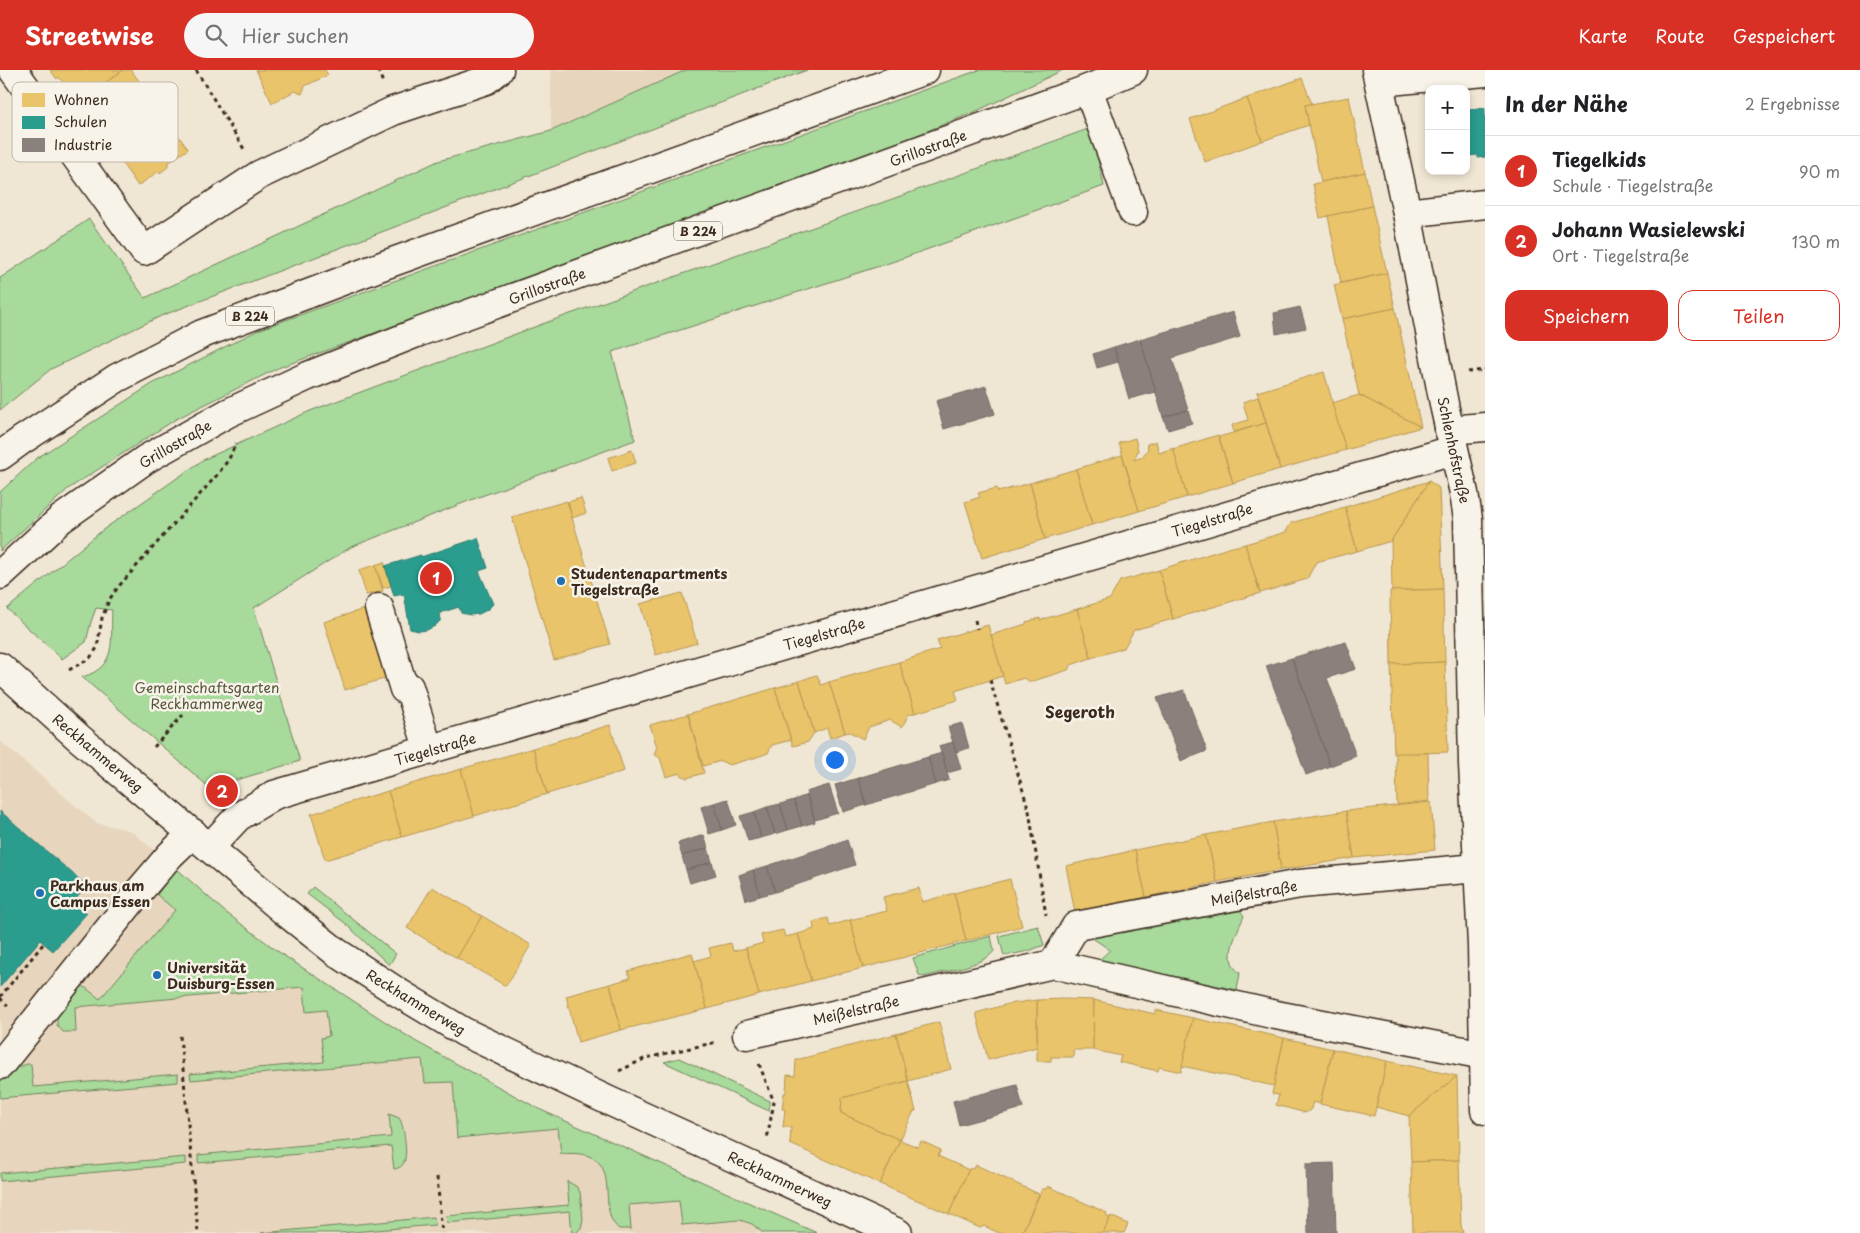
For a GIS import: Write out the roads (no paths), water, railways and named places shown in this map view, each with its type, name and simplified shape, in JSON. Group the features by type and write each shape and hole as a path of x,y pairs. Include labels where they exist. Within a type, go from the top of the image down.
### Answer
{"street":[{"path":"13,70 22,82"},
{"path":"80,162 144,251 259,174 394,111 486,80 499,70"},
{"name":"B 224","path":"0,456 118,378 202,334 387,264 925,70"},
{"name":"Grillostraße","path":"0,575 61,519 146,459 228,413 300,380 419,332 1088,90 1134,70"},
{"name":"Schlenhofstraße","path":"1485,72 1377,76 1407,213 1468,519 1473,764 1482,945 1485,1110"},
{"path":"1088,90 1133,212"},
{"path":"1407,213 1485,204"},
{"name":"Tiegelstraße","path":"0,1065 170,855 201,840 274,795 978,590 1431,455 1451,440 1485,427"},
{"path":"379,608 404,688 409,687 429,751"},
{"name":"Reckhammerweg","path":"0,667 79,738 283,910 328,946 399,993 464,1032 607,1100 898,1233"},
{"name":"Meißelstraße","path":"1053,964 1076,926 1300,884 1477,868"},
{"name":"Meißelstraße","path":"747,1036 1053,964 1276,1016 1484,1055"}],"place":[{"name":"Tiegelkids","path":"436,578"},
{"name":"Studentenapartments Tiegelstraße","path":"561,581"},
{"name":"Johann Wasielewski","path":"222,791"},
{"name":"Parkhaus am Campus Essen","path":"40,893"},
{"name":"Universität Duisburg-Essen","path":"157,975"}],"district":[{"name":"Segeroth","path":"1080,711"}],"park label":[{"name":"Gemeinschaftsgarten Reckhammerweg","path":"207,696"}]}
